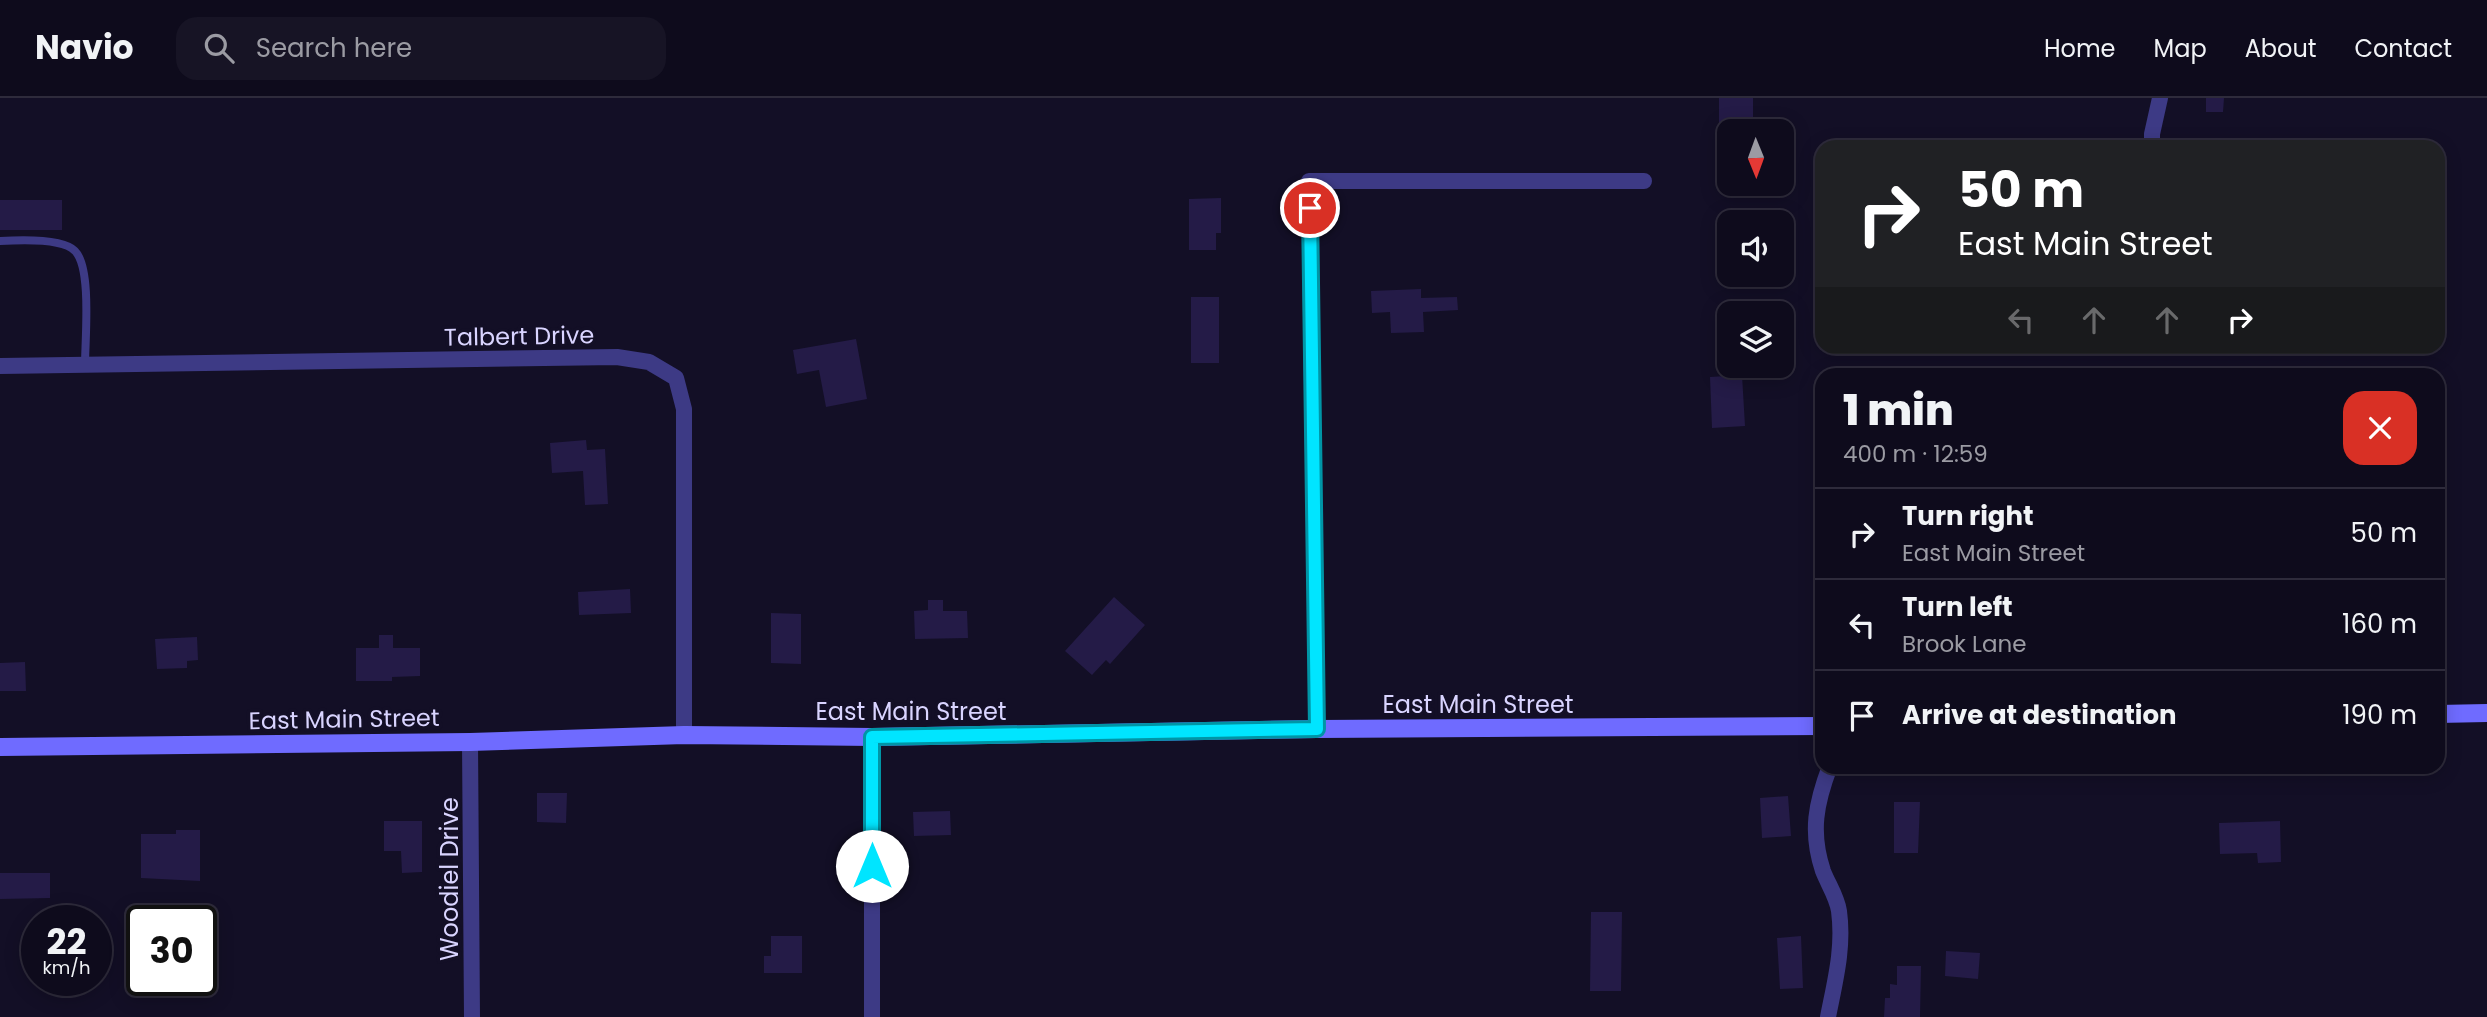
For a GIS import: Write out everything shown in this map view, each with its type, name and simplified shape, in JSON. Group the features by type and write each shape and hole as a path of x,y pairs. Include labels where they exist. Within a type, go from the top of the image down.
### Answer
{"street":[{"path":"2152,140 2160,98"},
{"path":"1317,729 1309,181 1644,181"},
{"name":"Talbert Drive","path":"0,366 617,357 649,362 676,378 684,409 684,735"},
{"path":"2445,714 2487,713"},
{"name":"East Main Street","path":"0,747 471,742 684,735 872,737 1317,729 1815,726"},
{"path":"872,737 872,1017"},
{"name":"Woodiel Drive","path":"471,742 472,1017"},
{"path":"1827,774 1818,796 1815,832 1823,869 1839,908 1842,953 1828,1017"}],"lane":[{"path":"0,241 62,244 75,250 84,266 85,365"}],"building":[{"path":"1719,98 1753,98 1753,119 1719,119"},
{"path":"2206,98 2224,98 2223,112 2206,112"},
{"path":"1221,198 1221,233 1216,233 1216,250 1189,250 1189,199"},
{"path":"0,200 62,200 62,230 0,230"},
{"path":"1421,289 1421,298 1457,297 1458,310 1423,312 1424,332 1391,333 1390,312 1372,313 1371,291"},
{"path":"1191,297 1219,297 1219,363 1191,363"},
{"path":"856,339 867,399 826,407 819,370 797,374 793,350"},
{"path":"1710,377 1742,378 1745,426 1712,428"},
{"path":"586,440 587,450 605,449 608,504 585,505 583,471 552,473 550,443"},
{"path":"630,589 631,613 579,615 578,592"},
{"path":"1114,597 1145,625 1110,664 1106,660 1092,675 1065,651"},
{"path":"928,600 943,600 943,611 967,611 968,638 915,639 914,611 928,610"},
{"path":"771,613 801,614 801,664 771,663"},
{"path":"379,635 393,635 393,648 420,648 420,676 392,677 392,681 356,681 356,648 379,648"},
{"path":"197,637 198,660 187,661 187,668 157,669 155,639"},
{"path":"25,662 26,691 0,691 0,663"},
{"path":"537,793 567,793 566,823 537,822"},
{"path":"1788,796 1791,836 1762,838 1760,798"},
{"path":"1894,802 1920,802 1918,853 1894,853"},
{"path":"950,811 951,835 914,836 913,812"},
{"path":"384,821 422,821 422,872 402,873 401,851 384,851"},
{"path":"2280,821 2281,862 2258,863 2257,853 2220,854 2219,823"},
{"path":"176,830 200,830 200,881 141,878 141,834 176,834"},
{"path":"0,873 50,873 50,898 0,899"},
{"path":"1591,912 1622,912 1621,991 1590,991"},
{"path":"771,936 802,936 802,973 764,973 764,956 771,956"},
{"path":"1801,936 1803,988 1780,989 1777,938"},
{"path":"1946,951 1980,953 1978,979 1945,976"},
{"path":"1897,966 1921,966 1920,1017 1884,1017 1885,998 1890,998 1890,984 1897,985"}],"route":[{"path":"872,866 872,737 1317,729 1310,208"}]}
